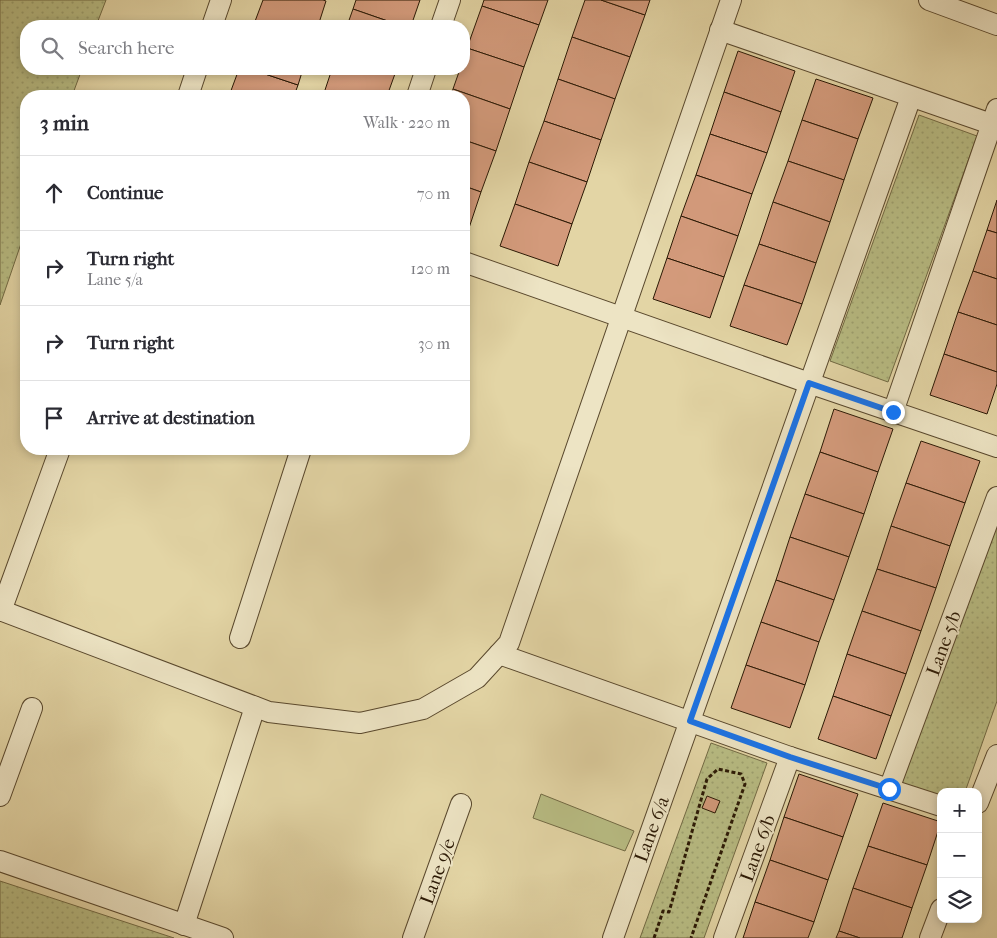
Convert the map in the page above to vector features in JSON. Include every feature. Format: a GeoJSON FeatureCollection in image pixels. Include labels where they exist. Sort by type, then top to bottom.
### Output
{"type":"FeatureCollection","features":[{"type":"Feature","properties":{"kind":"street"},"geometry":{"type":"LineString","coordinates":[[214,20],[221,0]]}},
{"type":"Feature","properties":{"kind":"street"},"geometry":{"type":"LineString","coordinates":[[443,20],[450,0]]}},
{"type":"Feature","properties":{"kind":"street"},"geometry":{"type":"LineString","coordinates":[[58,455],[0,610],[269,712],[360,723],[423,708],[477,678],[509,643],[731,0]]}},
{"type":"Feature","properties":{"kind":"street"},"geometry":{"type":"LineString","coordinates":[[929,0],[997,25]]}},
{"type":"Feature","properties":{"kind":"street"},"geometry":{"type":"LineString","coordinates":[[720,30],[911,97],[995,120],[893,412]]}},
{"type":"Feature","properties":{"kind":"street"},"geometry":{"type":"LineString","coordinates":[[190,90],[195,75]]}},
{"type":"Feature","properties":{"kind":"street"},"geometry":{"type":"LineString","coordinates":[[419,90],[424,75]]}},
{"type":"Feature","properties":{"kind":"street","name":"Lane 6/a"},"geometry":{"type":"LineString","coordinates":[[613,938],[911,97]]}},
{"type":"Feature","properties":{"kind":"street"},"geometry":{"type":"LineString","coordinates":[[470,264],[997,447]]}},
{"type":"Feature","properties":{"kind":"street"},"geometry":{"type":"LineString","coordinates":[[240,638],[299,455]]}},
{"type":"Feature","properties":{"kind":"street","name":"Lane 5/b"},"geometry":{"type":"LineString","coordinates":[[889,789],[997,497]]}},
{"type":"Feature","properties":{"kind":"street"},"geometry":{"type":"LineString","coordinates":[[498,654],[790,757],[937,805]]}},
{"type":"Feature","properties":{"kind":"street"},"geometry":{"type":"LineString","coordinates":[[184,924],[255,707]]}},
{"type":"Feature","properties":{"kind":"street"},"geometry":{"type":"LineString","coordinates":[[0,796],[32,708]]}},
{"type":"Feature","properties":{"kind":"street"},"geometry":{"type":"LineString","coordinates":[[982,793],[997,755]]}},
{"type":"Feature","properties":{"kind":"street","name":"Lane 6/b"},"geometry":{"type":"LineString","coordinates":[[724,938],[790,757]]}},
{"type":"Feature","properties":{"kind":"street","name":"Lane 9/e"},"geometry":{"type":"LineString","coordinates":[[413,938],[461,804]]}},
{"type":"Feature","properties":{"kind":"street"},"geometry":{"type":"LineString","coordinates":[[0,861],[223,938]]}},
{"type":"Feature","properties":{"kind":"street"},"geometry":{"type":"LineString","coordinates":[[930,938],[937,919]]}},
{"type":"Feature","properties":{"kind":"path"},"geometry":{"type":"LineString","coordinates":[[654,938],[664,911],[669,912],[707,779],[718,769],[741,774],[745,784],[691,938]]}},
{"type":"Feature","properties":{"kind":"green space"},"geometry":{"type":"Polygon","coordinates":[[[0,0],[106,0],[98,20],[20,20],[20,75],[80,75],[74,90],[20,90],[20,247],[0,305],[0,0]]]}},
{"type":"Feature","properties":{"kind":"green space"},"geometry":{"type":"Polygon","coordinates":[[[919,115],[977,136],[888,382],[830,361],[919,115]]]}},
{"type":"Feature","properties":{"kind":"green space"},"geometry":{"type":"Polygon","coordinates":[[[997,518],[997,701],[966,788],[937,788],[937,795],[902,783],[997,518]]]}},
{"type":"Feature","properties":{"kind":"green space"},"geometry":{"type":"Polygon","coordinates":[[[711,743],[767,763],[704,938],[640,938],[711,743]]]}},
{"type":"Feature","properties":{"kind":"green space"},"geometry":{"type":"Polygon","coordinates":[[[541,794],[634,831],[625,851],[533,818],[541,794]]]}},
{"type":"Feature","properties":{"kind":"green space"},"geometry":{"type":"Polygon","coordinates":[[[0,881],[174,938],[0,938],[0,881]]]}},
{"type":"Feature","properties":{"kind":"building"},"geometry":{"type":"Polygon","coordinates":[[[263,0],[326,1],[320,20],[256,20],[263,0]]]}},
{"type":"Feature","properties":{"kind":"building"},"geometry":{"type":"Polygon","coordinates":[[[356,0],[420,0],[413,20],[385,20],[353,9],[356,0]]]}},
{"type":"Feature","properties":{"kind":"building"},"geometry":{"type":"Polygon","coordinates":[[[484,0],[548,0],[539,25],[482,6],[484,0]]]}},
{"type":"Feature","properties":{"kind":"building"},"geometry":{"type":"Polygon","coordinates":[[[585,0],[601,0],[645,15],[630,57],[572,37],[585,0]]]}},
{"type":"Feature","properties":{"kind":"building"},"geometry":{"type":"Polygon","coordinates":[[[601,0],[650,0],[645,15],[601,0]]]}},
{"type":"Feature","properties":{"kind":"building"},"geometry":{"type":"Polygon","coordinates":[[[482,6],[539,25],[524,67],[470,49],[470,40],[482,6]]]}},
{"type":"Feature","properties":{"kind":"building"},"geometry":{"type":"Polygon","coordinates":[[[353,9],[385,20],[349,20],[353,9]]]}},
{"type":"Feature","properties":{"kind":"building"},"geometry":{"type":"Polygon","coordinates":[[[572,37],[630,57],[615,99],[558,79],[572,37]]]}},
{"type":"Feature","properties":{"kind":"building"},"geometry":{"type":"Polygon","coordinates":[[[470,49],[524,67],[510,109],[470,95],[470,90],[453,89],[458,75],[470,75],[470,49]]]}},
{"type":"Feature","properties":{"kind":"building"},"geometry":{"type":"Polygon","coordinates":[[[738,51],[795,71],[781,112],[724,92],[738,51]]]}},
{"type":"Feature","properties":{"kind":"building"},"geometry":{"type":"Polygon","coordinates":[[[237,75],[268,75],[298,85],[296,90],[231,90],[237,75]]]}},
{"type":"Feature","properties":{"kind":"building"},"geometry":{"type":"Polygon","coordinates":[[[268,75],[301,75],[298,85],[268,75]]]}},
{"type":"Feature","properties":{"kind":"building"},"geometry":{"type":"Polygon","coordinates":[[[330,75],[395,75],[389,90],[325,90],[330,75]]]}},
{"type":"Feature","properties":{"kind":"building"},"geometry":{"type":"Polygon","coordinates":[[[558,79],[615,99],[601,140],[544,121],[558,79]]]}},
{"type":"Feature","properties":{"kind":"building"},"geometry":{"type":"Polygon","coordinates":[[[816,79],[873,98],[858,139],[802,120],[816,79]]]}},
{"type":"Feature","properties":{"kind":"building"},"geometry":{"type":"Polygon","coordinates":[[[724,92],[781,112],[767,153],[710,134],[724,92]]]}},
{"type":"Feature","properties":{"kind":"building"},"geometry":{"type":"Polygon","coordinates":[[[470,95],[510,109],[496,151],[470,142],[470,95]]]}},
{"type":"Feature","properties":{"kind":"building"},"geometry":{"type":"Polygon","coordinates":[[[802,120],[858,139],[844,180],[788,161],[802,120]]]}},
{"type":"Feature","properties":{"kind":"building"},"geometry":{"type":"Polygon","coordinates":[[[544,121],[601,140],[587,182],[529,162],[544,121]]]}},
{"type":"Feature","properties":{"kind":"building"},"geometry":{"type":"Polygon","coordinates":[[[710,134],[767,153],[752,194],[696,175],[710,134]]]}},
{"type":"Feature","properties":{"kind":"building"},"geometry":{"type":"Polygon","coordinates":[[[470,142],[496,151],[481,192],[470,188],[470,142]]]}},
{"type":"Feature","properties":{"kind":"building"},"geometry":{"type":"Polygon","coordinates":[[[788,161],[844,180],[830,222],[773,202],[788,161]]]}},
{"type":"Feature","properties":{"kind":"building"},"geometry":{"type":"Polygon","coordinates":[[[529,162],[587,182],[572,224],[515,204],[529,162]]]}},
{"type":"Feature","properties":{"kind":"building"},"geometry":{"type":"Polygon","coordinates":[[[696,175],[752,194],[738,236],[681,216],[696,175]]]}},
{"type":"Feature","properties":{"kind":"building"},"geometry":{"type":"Polygon","coordinates":[[[470,188],[481,192],[470,225],[470,188]]]}},
{"type":"Feature","properties":{"kind":"building"},"geometry":{"type":"Polygon","coordinates":[[[997,200],[997,233],[987,230],[997,200]]]}},
{"type":"Feature","properties":{"kind":"building"},"geometry":{"type":"Polygon","coordinates":[[[773,202],[830,222],[816,263],[759,244],[773,202]]]}},
{"type":"Feature","properties":{"kind":"building"},"geometry":{"type":"Polygon","coordinates":[[[515,204],[572,224],[558,266],[500,246],[515,204]]]}},
{"type":"Feature","properties":{"kind":"building"},"geometry":{"type":"Polygon","coordinates":[[[681,216],[738,236],[724,277],[667,258],[681,216]]]}},
{"type":"Feature","properties":{"kind":"building"},"geometry":{"type":"Polygon","coordinates":[[[987,230],[997,233],[997,279],[973,271],[987,230]]]}},
{"type":"Feature","properties":{"kind":"building"},"geometry":{"type":"Polygon","coordinates":[[[759,244],[816,263],[802,304],[744,285],[759,244]]]}},
{"type":"Feature","properties":{"kind":"building"},"geometry":{"type":"Polygon","coordinates":[[[667,258],[724,277],[710,318],[653,299],[667,258]]]}},
{"type":"Feature","properties":{"kind":"building"},"geometry":{"type":"Polygon","coordinates":[[[973,271],[997,279],[997,325],[958,312],[973,271]]]}},
{"type":"Feature","properties":{"kind":"building"},"geometry":{"type":"Polygon","coordinates":[[[744,285],[802,304],[787,345],[730,326],[744,285]]]}},
{"type":"Feature","properties":{"kind":"building"},"geometry":{"type":"Polygon","coordinates":[[[958,312],[997,325],[997,372],[944,354],[958,312]]]}},
{"type":"Feature","properties":{"kind":"building"},"geometry":{"type":"Polygon","coordinates":[[[944,354],[997,372],[997,384],[987,414],[930,395],[944,354]]]}},
{"type":"Feature","properties":{"kind":"building"},"geometry":{"type":"Polygon","coordinates":[[[834,409],[893,429],[878,472],[820,452],[834,409]]]}},
{"type":"Feature","properties":{"kind":"building"},"geometry":{"type":"Polygon","coordinates":[[[921,441],[980,461],[965,503],[906,483],[921,441]]]}},
{"type":"Feature","properties":{"kind":"building"},"geometry":{"type":"Polygon","coordinates":[[[820,452],[878,472],[864,514],[805,494],[820,452]]]}},
{"type":"Feature","properties":{"kind":"building"},"geometry":{"type":"Polygon","coordinates":[[[906,483],[965,503],[950,546],[891,526],[906,483]]]}},
{"type":"Feature","properties":{"kind":"building"},"geometry":{"type":"Polygon","coordinates":[[[805,494],[864,514],[849,557],[790,537],[805,494]]]}},
{"type":"Feature","properties":{"kind":"building"},"geometry":{"type":"Polygon","coordinates":[[[891,526],[950,546],[936,588],[877,569],[891,526]]]}},
{"type":"Feature","properties":{"kind":"building"},"geometry":{"type":"Polygon","coordinates":[[[790,537],[849,557],[834,600],[776,580],[790,537]]]}},
{"type":"Feature","properties":{"kind":"building"},"geometry":{"type":"Polygon","coordinates":[[[877,569],[936,588],[921,631],[862,611],[877,569]]]}},
{"type":"Feature","properties":{"kind":"building"},"geometry":{"type":"Polygon","coordinates":[[[776,580],[834,600],[819,642],[761,622],[776,580]]]}},
{"type":"Feature","properties":{"kind":"building"},"geometry":{"type":"Polygon","coordinates":[[[862,611],[921,631],[906,674],[847,654],[862,611]]]}},
{"type":"Feature","properties":{"kind":"building"},"geometry":{"type":"Polygon","coordinates":[[[761,622],[819,642],[805,685],[746,665],[761,622]]]}},
{"type":"Feature","properties":{"kind":"building"},"geometry":{"type":"Polygon","coordinates":[[[847,654],[906,674],[891,716],[833,696],[847,654]]]}},
{"type":"Feature","properties":{"kind":"building"},"geometry":{"type":"Polygon","coordinates":[[[746,665],[805,685],[790,728],[731,708],[746,665]]]}},
{"type":"Feature","properties":{"kind":"building"},"geometry":{"type":"Polygon","coordinates":[[[833,696],[891,716],[876,759],[818,739],[833,696]]]}},
{"type":"Feature","properties":{"kind":"building"},"geometry":{"type":"Polygon","coordinates":[[[799,774],[858,794],[843,837],[784,817],[799,774]]]}},
{"type":"Feature","properties":{"kind":"building"},"geometry":{"type":"Polygon","coordinates":[[[707,796],[720,801],[715,813],[702,808],[707,796]]]}},
{"type":"Feature","properties":{"kind":"building"},"geometry":{"type":"Polygon","coordinates":[[[883,803],[937,821],[937,834],[927,865],[868,846],[883,803]]]}},
{"type":"Feature","properties":{"kind":"building"},"geometry":{"type":"Polygon","coordinates":[[[784,817],[843,837],[828,880],[770,860],[784,817]]]}},
{"type":"Feature","properties":{"kind":"building"},"geometry":{"type":"Polygon","coordinates":[[[868,846],[927,865],[912,908],[853,888],[868,846]]]}},
{"type":"Feature","properties":{"kind":"building"},"geometry":{"type":"Polygon","coordinates":[[[770,860],[828,880],[814,922],[755,902],[770,860]]]}},
{"type":"Feature","properties":{"kind":"building"},"geometry":{"type":"Polygon","coordinates":[[[853,888],[912,908],[902,938],[860,938],[839,931],[853,888]]]}},
{"type":"Feature","properties":{"kind":"building"},"geometry":{"type":"Polygon","coordinates":[[[755,902],[814,922],[808,938],[743,938],[755,902]]]}},
{"type":"Feature","properties":{"kind":"building"},"geometry":{"type":"Polygon","coordinates":[[[839,931],[860,938],[836,938],[839,931]]]}},
{"type":"Feature","properties":{"kind":"route"},"geometry":{"type":"LineString","coordinates":[[889,789],[790,757],[690,721],[809,383],[893,412]]}}]}
